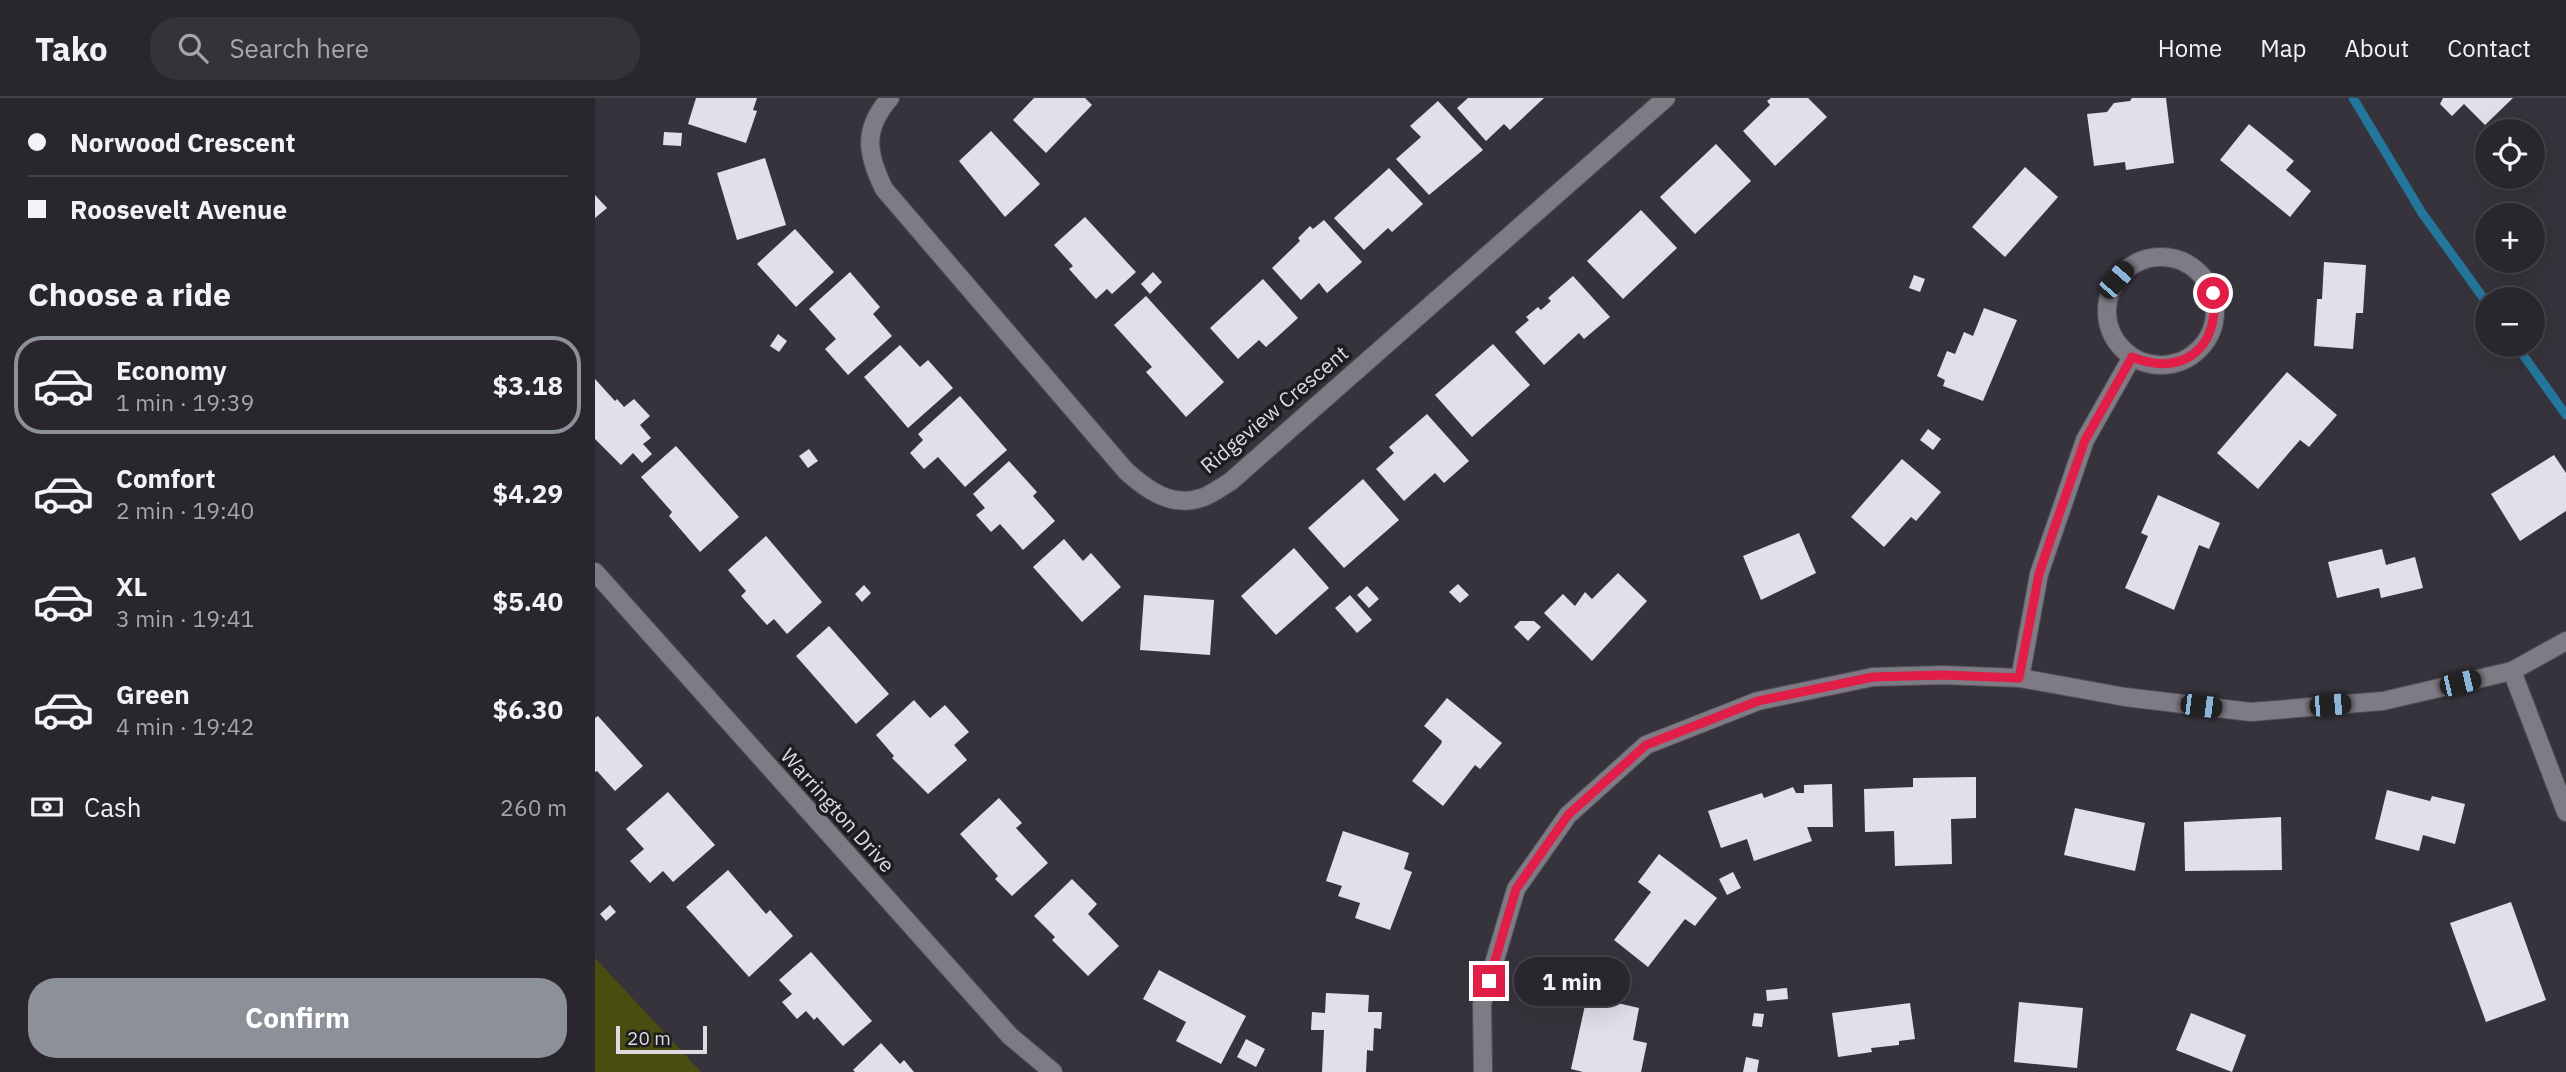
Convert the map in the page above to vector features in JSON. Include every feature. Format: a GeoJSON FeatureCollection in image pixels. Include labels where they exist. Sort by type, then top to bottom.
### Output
{"type":"FeatureCollection","features":[{"type":"Feature","properties":{"kind":"street","name":"Ridgeview Crescent"},"geometry":{"type":"LineString","coordinates":[[890,98],[870,130],[870,161],[884,189],[1126,471],[1149,491],[1172,499],[1199,499],[1230,482],[1666,98]]}},
{"type":"Feature","properties":{"kind":"street"},"geometry":{"type":"LineString","coordinates":[[2169,257],[2194,267],[2213,293],[2216,312],[2209,337],[2187,359],[2170,365],[2150,364],[2132,357],[2117,343],[2108,323],[2107,304],[2116,280],[2126,269],[2143,260],[2169,257]]}},
{"type":"Feature","properties":{"kind":"street"},"geometry":{"type":"LineString","coordinates":[[2019,678],[2039,574],[2085,440],[2132,357]]}},
{"type":"Feature","properties":{"kind":"street","name":"Warrington Drive"},"geometry":{"type":"LineString","coordinates":[[595,572],[1010,1036],[1053,1072]]}},
{"type":"Feature","properties":{"kind":"street"},"geometry":{"type":"LineString","coordinates":[[1483,1072],[1482,1004],[1516,889],[1568,815],[1646,745],[1758,701],[1873,677],[1943,675],[2019,678],[2125,697],[2251,712],[2383,701],[2512,671],[2566,641]]}},
{"type":"Feature","properties":{"kind":"street"},"geometry":{"type":"LineString","coordinates":[[2512,671],[2566,812]]}},
{"type":"Feature","properties":{"kind":"green space"},"geometry":{"type":"Polygon","coordinates":[[[595,958],[701,1072],[595,1072],[595,958]]]}},
{"type":"Feature","properties":{"kind":"building"},"geometry":{"type":"Polygon","coordinates":[[[696,98],[757,98],[753,110],[757,111],[746,143],[688,124],[696,98]]]}},
{"type":"Feature","properties":{"kind":"building"},"geometry":{"type":"Polygon","coordinates":[[[1034,98],[1085,98],[1092,105],[1046,153],[1013,120],[1034,98]]]}},
{"type":"Feature","properties":{"kind":"building"},"geometry":{"type":"Polygon","coordinates":[[[1468,98],[1544,98],[1510,130],[1504,124],[1486,141],[1457,108],[1468,98]]]}},
{"type":"Feature","properties":{"kind":"building"},"geometry":{"type":"Polygon","coordinates":[[[1771,98],[1808,98],[1827,117],[1775,166],[1743,131],[1770,105],[1767,101],[1771,98]]]}},
{"type":"Feature","properties":{"kind":"building"},"geometry":{"type":"Polygon","coordinates":[[[2132,98],[2166,98],[2174,163],[2126,170],[2125,162],[2094,166],[2087,114],[2107,112],[2114,103],[2130,101],[2132,98]]]}},
{"type":"Feature","properties":{"kind":"building"},"geometry":{"type":"Polygon","coordinates":[[[2443,98],[2513,98],[2491,119],[2479,119],[2464,104],[2452,116],[2440,104],[2443,98]]]}},
{"type":"Feature","properties":{"kind":"building"},"geometry":{"type":"Polygon","coordinates":[[[1438,101],[1483,150],[1429,195],[1396,159],[1421,137],[1410,126],[1438,101]]]}},
{"type":"Feature","properties":{"kind":"building"},"geometry":{"type":"Polygon","coordinates":[[[2249,124],[2294,161],[2286,170],[2311,191],[2290,217],[2220,160],[2249,124]]]}},
{"type":"Feature","properties":{"kind":"building"},"geometry":{"type":"Polygon","coordinates":[[[991,131],[1040,184],[1005,217],[959,161],[991,131]]]}},
{"type":"Feature","properties":{"kind":"building"},"geometry":{"type":"Polygon","coordinates":[[[664,132],[682,133],[681,146],[663,145],[664,132]]]}},
{"type":"Feature","properties":{"kind":"building"},"geometry":{"type":"Polygon","coordinates":[[[1716,144],[1751,181],[1695,234],[1660,197],[1716,144]]]}},
{"type":"Feature","properties":{"kind":"building"},"geometry":{"type":"Polygon","coordinates":[[[765,158],[786,225],[737,240],[717,173],[765,158]]]}},
{"type":"Feature","properties":{"kind":"building"},"geometry":{"type":"Polygon","coordinates":[[[2025,167],[2058,197],[2005,257],[1972,227],[2025,167]]]}},
{"type":"Feature","properties":{"kind":"building"},"geometry":{"type":"Polygon","coordinates":[[[1389,168],[1423,204],[1392,232],[1388,228],[1364,250],[1334,218],[1389,168]]]}},
{"type":"Feature","properties":{"kind":"building"},"geometry":{"type":"Polygon","coordinates":[[[595,195],[607,208],[595,218],[595,195]]]}},
{"type":"Feature","properties":{"kind":"building"},"geometry":{"type":"Polygon","coordinates":[[[1641,210],[1677,248],[1623,299],[1587,261],[1641,210]]]}},
{"type":"Feature","properties":{"kind":"building"},"geometry":{"type":"Polygon","coordinates":[[[1085,217],[1136,272],[1112,294],[1107,289],[1096,299],[1069,269],[1073,266],[1054,245],[1085,217]]]}},
{"type":"Feature","properties":{"kind":"building"},"geometry":{"type":"Polygon","coordinates":[[[1324,220],[1362,262],[1327,293],[1319,283],[1301,300],[1272,268],[1300,241],[1298,238],[1310,226],[1313,229],[1324,220]]]}},
{"type":"Feature","properties":{"kind":"building"},"geometry":{"type":"Polygon","coordinates":[[[795,229],[834,272],[796,307],[757,264],[795,229]]]}},
{"type":"Feature","properties":{"kind":"building"},"geometry":{"type":"Polygon","coordinates":[[[2324,262],[2366,265],[2363,313],[2356,313],[2353,349],[2314,346],[2317,299],[2322,299],[2324,262]]]}},
{"type":"Feature","properties":{"kind":"building"},"geometry":{"type":"Polygon","coordinates":[[[850,272],[880,307],[873,314],[892,336],[848,375],[825,349],[836,339],[809,309],[850,272]]]}},
{"type":"Feature","properties":{"kind":"building"},"geometry":{"type":"Polygon","coordinates":[[[1153,272],[1162,282],[1150,294],[1141,284],[1153,272]]]}},
{"type":"Feature","properties":{"kind":"building"},"geometry":{"type":"Polygon","coordinates":[[[1914,275],[1925,279],[1920,292],[1909,288],[1914,275]]]}},
{"type":"Feature","properties":{"kind":"building"},"geometry":{"type":"Polygon","coordinates":[[[1573,276],[1610,317],[1584,339],[1579,333],[1544,365],[1515,332],[1529,320],[1526,317],[1538,307],[1541,310],[1551,301],[1548,298],[1573,276]]]}},
{"type":"Feature","properties":{"kind":"building"},"geometry":{"type":"Polygon","coordinates":[[[1263,279],[1298,318],[1266,347],[1259,340],[1238,359],[1210,328],[1263,279]]]}},
{"type":"Feature","properties":{"kind":"building"},"geometry":{"type":"Polygon","coordinates":[[[1146,296],[1224,382],[1186,417],[1146,372],[1152,367],[1114,325],[1146,296]]]}},
{"type":"Feature","properties":{"kind":"building"},"geometry":{"type":"Polygon","coordinates":[[[1984,308],[2017,320],[1983,401],[1943,386],[1945,380],[1937,376],[1947,351],[1955,354],[1964,332],[1973,336],[1984,308]]]}},
{"type":"Feature","properties":{"kind":"building"},"geometry":{"type":"Polygon","coordinates":[[[778,334],[787,341],[779,352],[770,346],[778,334]]]}},
{"type":"Feature","properties":{"kind":"building"},"geometry":{"type":"Polygon","coordinates":[[[1493,344],[1530,385],[1472,437],[1435,395],[1493,344]]]}},
{"type":"Feature","properties":{"kind":"building"},"geometry":{"type":"Polygon","coordinates":[[[900,345],[920,367],[928,360],[953,388],[908,428],[864,377],[900,345]]]}},
{"type":"Feature","properties":{"kind":"building"},"geometry":{"type":"Polygon","coordinates":[[[2287,372],[2337,415],[2309,447],[2300,440],[2258,489],[2217,453],[2287,372]]]}},
{"type":"Feature","properties":{"kind":"building"},"geometry":{"type":"Polygon","coordinates":[[[595,379],[615,401],[617,399],[624,407],[634,399],[650,416],[640,425],[651,438],[643,444],[652,454],[642,463],[633,453],[621,465],[595,439],[595,379]]]}},
{"type":"Feature","properties":{"kind":"building"},"geometry":{"type":"Polygon","coordinates":[[[960,396],[1007,450],[965,487],[938,457],[924,469],[910,453],[923,440],[918,434],[960,396]]]}},
{"type":"Feature","properties":{"kind":"building"},"geometry":{"type":"Polygon","coordinates":[[[1427,414],[1469,461],[1444,483],[1435,473],[1404,501],[1376,469],[1394,453],[1389,447],[1427,414]]]}},
{"type":"Feature","properties":{"kind":"building"},"geometry":{"type":"Polygon","coordinates":[[[1928,429],[1941,439],[1933,450],[1920,440],[1928,429]]]}},
{"type":"Feature","properties":{"kind":"building"},"geometry":{"type":"Polygon","coordinates":[[[676,446],[739,517],[700,552],[669,516],[672,512],[641,477],[676,446]]]}},
{"type":"Feature","properties":{"kind":"building"},"geometry":{"type":"Polygon","coordinates":[[[809,449],[818,461],[808,468],[799,456],[809,449]]]}},
{"type":"Feature","properties":{"kind":"building"},"geometry":{"type":"Polygon","coordinates":[[[2554,455],[2566,473],[2566,511],[2520,541],[2491,494],[2554,455]]]}},
{"type":"Feature","properties":{"kind":"building"},"geometry":{"type":"Polygon","coordinates":[[[1902,459],[1941,492],[1916,521],[1911,517],[1884,547],[1851,517],[1902,459]]]}},
{"type":"Feature","properties":{"kind":"building"},"geometry":{"type":"Polygon","coordinates":[[[1009,461],[1037,492],[1033,496],[1055,521],[1023,550],[1000,524],[991,532],[976,515],[985,508],[973,494],[1009,461]]]}},
{"type":"Feature","properties":{"kind":"building"},"geometry":{"type":"Polygon","coordinates":[[[1363,479],[1399,520],[1344,568],[1308,528],[1363,479]]]}},
{"type":"Feature","properties":{"kind":"building"},"geometry":{"type":"Polygon","coordinates":[[[2158,495],[2220,523],[2209,549],[2199,545],[2174,610],[2125,588],[2148,536],[2141,533],[2158,495]]]}},
{"type":"Feature","properties":{"kind":"building"},"geometry":{"type":"Polygon","coordinates":[[[1799,533],[1816,573],[1761,600],[1743,556],[1799,533]]]}},
{"type":"Feature","properties":{"kind":"building"},"geometry":{"type":"Polygon","coordinates":[[[766,536],[822,602],[787,634],[774,619],[767,625],[741,596],[746,591],[728,570],[766,536]]]}},
{"type":"Feature","properties":{"kind":"building"},"geometry":{"type":"Polygon","coordinates":[[[1064,539],[1083,561],[1091,553],[1121,587],[1082,622],[1033,567],[1064,539]]]}},
{"type":"Feature","properties":{"kind":"building"},"geometry":{"type":"Polygon","coordinates":[[[1294,548],[1329,588],[1276,635],[1241,596],[1294,548]]]}},
{"type":"Feature","properties":{"kind":"building"},"geometry":{"type":"Polygon","coordinates":[[[2382,549],[2386,565],[2415,557],[2423,588],[2381,598],[2379,588],[2337,598],[2328,562],[2382,549]]]}},
{"type":"Feature","properties":{"kind":"building"},"geometry":{"type":"Polygon","coordinates":[[[1618,573],[1647,601],[1592,661],[1544,613],[1563,594],[1575,606],[1585,592],[1592,599],[1618,573]]]}},
{"type":"Feature","properties":{"kind":"building"},"geometry":{"type":"Polygon","coordinates":[[[1458,584],[1469,595],[1460,603],[1449,592],[1458,584]]]}},
{"type":"Feature","properties":{"kind":"building"},"geometry":{"type":"Polygon","coordinates":[[[864,585],[871,593],[862,602],[855,594],[864,585]]]}},
{"type":"Feature","properties":{"kind":"building"},"geometry":{"type":"Polygon","coordinates":[[[1367,586],[1379,599],[1369,608],[1357,595],[1367,586]]]}},
{"type":"Feature","properties":{"kind":"building"},"geometry":{"type":"Polygon","coordinates":[[[1144,595],[1214,600],[1210,655],[1140,650],[1144,595]]]}},
{"type":"Feature","properties":{"kind":"building"},"geometry":{"type":"Polygon","coordinates":[[[1350,595],[1372,620],[1357,633],[1335,608],[1350,595]]]}},
{"type":"Feature","properties":{"kind":"building"},"geometry":{"type":"Polygon","coordinates":[[[1520,621],[1534,621],[1541,627],[1528,641],[1514,627],[1520,621]]]}},
{"type":"Feature","properties":{"kind":"building"},"geometry":{"type":"Polygon","coordinates":[[[829,626],[889,694],[856,724],[796,656],[829,626]]]}},
{"type":"Feature","properties":{"kind":"building"},"geometry":{"type":"Polygon","coordinates":[[[1447,698],[1502,743],[1480,769],[1475,765],[1443,806],[1412,781],[1441,744],[1442,741],[1424,726],[1447,698]]]}},
{"type":"Feature","properties":{"kind":"building"},"geometry":{"type":"Polygon","coordinates":[[[914,700],[930,718],[945,705],[969,732],[954,745],[967,760],[928,794],[892,758],[894,756],[876,735],[914,700]]]}},
{"type":"Feature","properties":{"kind":"building"},"geometry":{"type":"Polygon","coordinates":[[[598,716],[643,766],[615,791],[597,771],[595,772],[595,718],[598,716]]]}},
{"type":"Feature","properties":{"kind":"building"},"geometry":{"type":"Polygon","coordinates":[[[1976,777],[1976,818],[1951,819],[1952,864],[1895,866],[1894,831],[1865,832],[1864,789],[1913,787],[1913,778],[1976,777]]]}},
{"type":"Feature","properties":{"kind":"building"},"geometry":{"type":"Polygon","coordinates":[[[1832,784],[1833,827],[1807,827],[1812,841],[1754,861],[1747,839],[1721,848],[1708,811],[1762,793],[1764,798],[1793,787],[1796,793],[1804,793],[1804,785],[1832,784]]]}},
{"type":"Feature","properties":{"kind":"building"},"geometry":{"type":"Polygon","coordinates":[[[2387,790],[2430,801],[2432,796],[2465,804],[2455,844],[2423,835],[2419,851],[2375,839],[2387,790]]]}},
{"type":"Feature","properties":{"kind":"building"},"geometry":{"type":"Polygon","coordinates":[[[668,792],[715,845],[673,882],[663,871],[650,883],[630,861],[644,849],[626,829],[668,792]]]}},
{"type":"Feature","properties":{"kind":"building"},"geometry":{"type":"Polygon","coordinates":[[[999,798],[1022,823],[1016,828],[1048,863],[1012,896],[995,879],[998,876],[960,834],[999,798]]]}},
{"type":"Feature","properties":{"kind":"building"},"geometry":{"type":"Polygon","coordinates":[[[2075,808],[2145,823],[2135,871],[2064,855],[2075,808]]]}},
{"type":"Feature","properties":{"kind":"building"},"geometry":{"type":"Polygon","coordinates":[[[2281,817],[2282,870],[2185,871],[2184,822],[2281,817]]]}},
{"type":"Feature","properties":{"kind":"building"},"geometry":{"type":"Polygon","coordinates":[[[1343,831],[1409,853],[1404,869],[1412,872],[1390,930],[1355,918],[1360,903],[1338,896],[1342,886],[1326,881],[1343,831]]]}},
{"type":"Feature","properties":{"kind":"building"},"geometry":{"type":"Polygon","coordinates":[[[1659,854],[1717,898],[1695,926],[1685,919],[1648,967],[1614,940],[1651,892],[1638,882],[1659,854]]]}},
{"type":"Feature","properties":{"kind":"building"},"geometry":{"type":"Polygon","coordinates":[[[728,870],[766,914],[770,910],[793,936],[749,977],[686,907],[728,870]]]}},
{"type":"Feature","properties":{"kind":"building"},"geometry":{"type":"Polygon","coordinates":[[[1733,872],[1741,888],[1727,895],[1719,879],[1733,872]]]}},
{"type":"Feature","properties":{"kind":"building"},"geometry":{"type":"Polygon","coordinates":[[[1072,879],[1097,904],[1088,914],[1119,946],[1088,976],[1052,940],[1055,937],[1034,916],[1072,879]]]}},
{"type":"Feature","properties":{"kind":"building"},"geometry":{"type":"Polygon","coordinates":[[[2511,902],[2546,1000],[2486,1022],[2450,923],[2511,902]]]}},
{"type":"Feature","properties":{"kind":"building"},"geometry":{"type":"Polygon","coordinates":[[[610,905],[616,912],[606,921],[600,914],[610,905]]]}},
{"type":"Feature","properties":{"kind":"building"},"geometry":{"type":"Polygon","coordinates":[[[811,952],[872,1021],[843,1046],[817,1017],[814,1020],[806,1011],[797,1019],[782,1002],[792,994],[779,980],[811,952]]]}},
{"type":"Feature","properties":{"kind":"building"},"geometry":{"type":"Polygon","coordinates":[[[1159,970],[1246,1016],[1221,1064],[1176,1041],[1186,1022],[1143,999],[1159,970]]]}},
{"type":"Feature","properties":{"kind":"building"},"geometry":{"type":"Polygon","coordinates":[[[1787,988],[1788,999],[1767,1001],[1766,990],[1787,988]]]}},
{"type":"Feature","properties":{"kind":"building"},"geometry":{"type":"Polygon","coordinates":[[[1326,993],[1369,995],[1368,1012],[1382,1012],[1381,1029],[1374,1028],[1373,1051],[1367,1050],[1366,1072],[1322,1072],[1324,1030],[1311,1030],[1312,1012],[1325,1013],[1326,993]]]}},
{"type":"Feature","properties":{"kind":"building"},"geometry":{"type":"Polygon","coordinates":[[[1587,996],[1639,1008],[1633,1040],[1647,1043],[1641,1072],[1583,1072],[1571,1069],[1587,996]]]}},
{"type":"Feature","properties":{"kind":"building"},"geometry":{"type":"Polygon","coordinates":[[[2019,1002],[2083,1008],[2077,1068],[2014,1062],[2019,1002]]]}},
{"type":"Feature","properties":{"kind":"building"},"geometry":{"type":"Polygon","coordinates":[[[1910,1003],[1915,1039],[1899,1041],[1899,1045],[1871,1048],[1872,1052],[1838,1057],[1832,1013],[1910,1003]]]}},
{"type":"Feature","properties":{"kind":"building"},"geometry":{"type":"Polygon","coordinates":[[[1754,1013],[1764,1014],[1762,1027],[1752,1026],[1754,1013]]]}},
{"type":"Feature","properties":{"kind":"building"},"geometry":{"type":"Polygon","coordinates":[[[2191,1013],[2246,1035],[2232,1072],[2176,1050],[2191,1013]]]}},
{"type":"Feature","properties":{"kind":"building"},"geometry":{"type":"Polygon","coordinates":[[[1246,1039],[1265,1049],[1256,1067],[1237,1057],[1246,1039]]]}},
{"type":"Feature","properties":{"kind":"building"},"geometry":{"type":"Polygon","coordinates":[[[881,1043],[900,1064],[904,1060],[914,1072],[855,1072],[853,1070],[881,1043]]]}},
{"type":"Feature","properties":{"kind":"building"},"geometry":{"type":"Polygon","coordinates":[[[1746,1057],[1759,1060],[1757,1072],[1743,1072],[1746,1057]]]}},
{"type":"Feature","properties":{"kind":"waterway"},"geometry":{"type":"LineString","coordinates":[[2353,98],[2422,213],[2475,287]]}},
{"type":"Feature","properties":{"kind":"waterway"},"geometry":{"type":"LineString","coordinates":[[2525,357],[2566,415]]}},
{"type":"Feature","properties":{"kind":"route"},"geometry":{"type":"LineString","coordinates":[[1489,981],[1516,889],[1568,815],[1646,745],[1758,701],[1873,677],[1943,675],[2019,678],[2039,574],[2085,440],[2132,357],[2150,364],[2170,365],[2187,359],[2202,347],[2209,337],[2216,312],[2213,293]]}}]}
